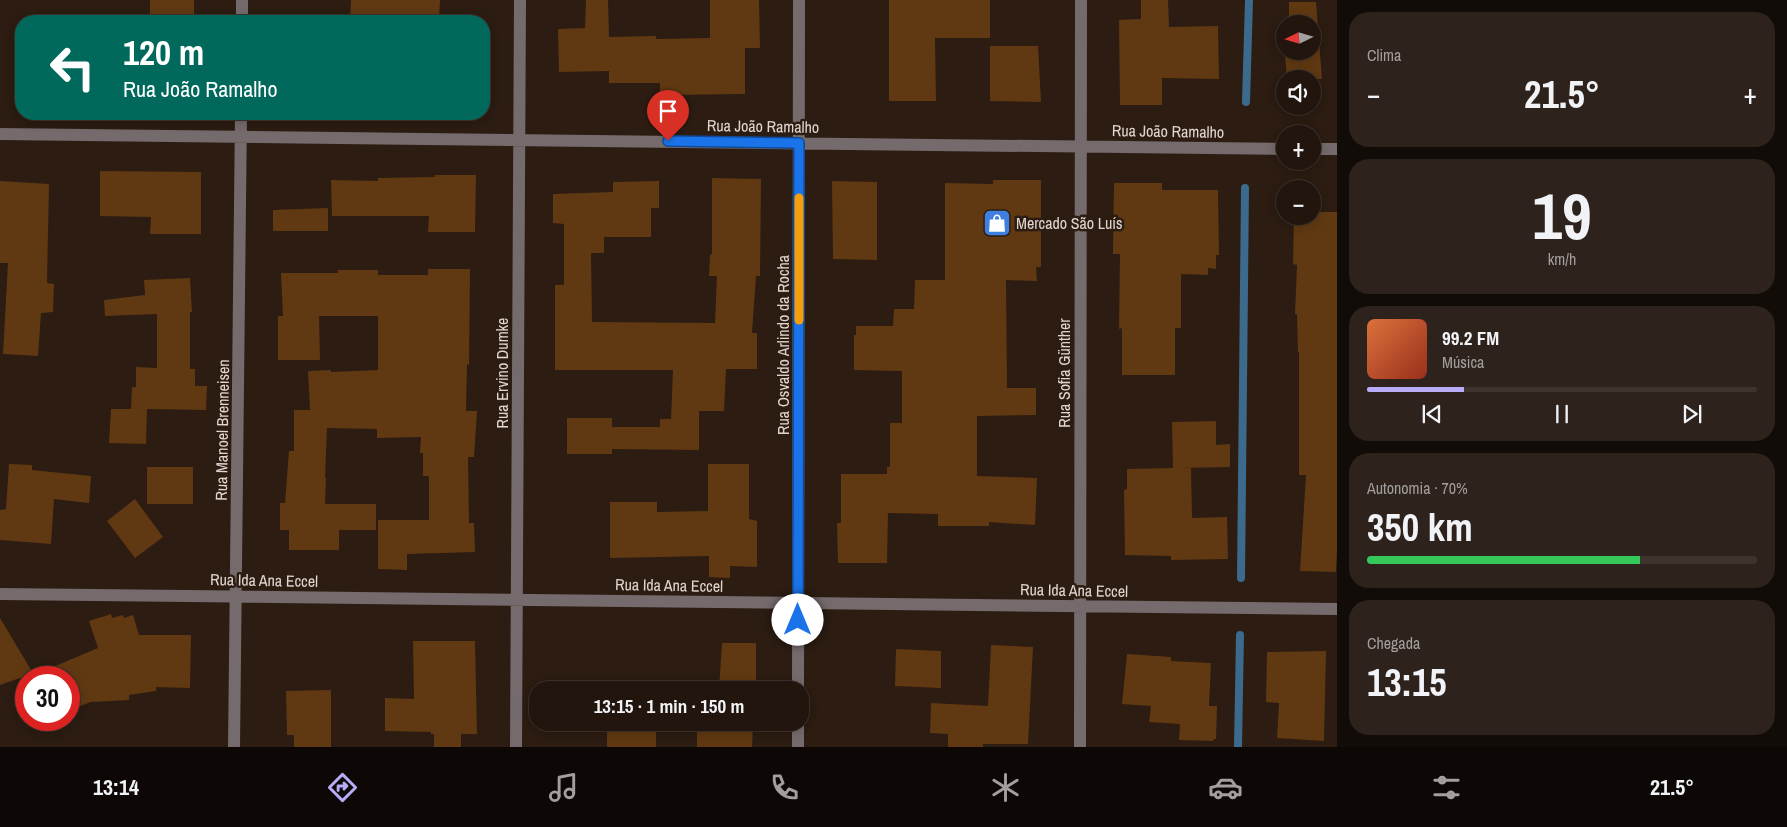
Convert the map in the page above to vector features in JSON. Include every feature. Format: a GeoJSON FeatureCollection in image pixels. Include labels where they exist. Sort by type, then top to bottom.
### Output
{"type":"FeatureCollection","features":[{"type":"Feature","properties":{"kind":"street"},"geometry":{"type":"LineString","coordinates":[[242,0],[242,15]]}},
{"type":"Feature","properties":{"kind":"street","name":"Rua Ervino Dumke"},"geometry":{"type":"LineString","coordinates":[[516,747],[520,0]]}},
{"type":"Feature","properties":{"kind":"street","name":"Rua Osvaldo Arlindo da Rocha"},"geometry":{"type":"LineString","coordinates":[[798,681],[799,0]]}},
{"type":"Feature","properties":{"kind":"street","name":"Rua Sofia Günther"},"geometry":{"type":"LineString","coordinates":[[1080,747],[1081,0]]}},
{"type":"Feature","properties":{"kind":"street","name":"Rua Manoel Brenneisen"},"geometry":{"type":"LineString","coordinates":[[234,747],[241,120]]}},
{"type":"Feature","properties":{"kind":"street","name":"Rua João Ramalho"},"geometry":{"type":"LineString","coordinates":[[0,134],[1276,149]]}},
{"type":"Feature","properties":{"kind":"street"},"geometry":{"type":"LineString","coordinates":[[1321,149],[1337,149]]}},
{"type":"Feature","properties":{"kind":"street","name":"Rua Ida Ana Eccel"},"geometry":{"type":"LineString","coordinates":[[0,594],[1337,609]]}},
{"type":"Feature","properties":{"kind":"street"},"geometry":{"type":"LineString","coordinates":[[798,731],[798,747]]}},
{"type":"Feature","properties":{"kind":"building"},"geometry":{"type":"Polygon","coordinates":[[[150,0],[194,0],[194,15],[150,15],[150,0]]]}},
{"type":"Feature","properties":{"kind":"building"},"geometry":{"type":"Polygon","coordinates":[[[351,0],[440,0],[439,15],[350,15],[351,0]]]}},
{"type":"Feature","properties":{"kind":"building"},"geometry":{"type":"Polygon","coordinates":[[[586,0],[608,0],[609,37],[656,36],[656,39],[710,38],[710,0],[759,0],[760,48],[745,48],[745,94],[660,95],[660,83],[609,83],[609,71],[559,72],[558,29],[585,28],[586,0]]]}},
{"type":"Feature","properties":{"kind":"building"},"geometry":{"type":"Polygon","coordinates":[[[889,0],[990,0],[990,38],[935,38],[936,101],[889,101],[889,0]]]}},
{"type":"Feature","properties":{"kind":"building"},"geometry":{"type":"Polygon","coordinates":[[[1141,0],[1168,0],[1169,27],[1218,26],[1219,79],[1162,78],[1162,105],[1120,105],[1119,20],[1141,19],[1141,0]]]}},
{"type":"Feature","properties":{"kind":"building"},"geometry":{"type":"Polygon","coordinates":[[[1289,2],[1316,2],[1317,15],[1289,15],[1289,2]]]}},
{"type":"Feature","properties":{"kind":"building"},"geometry":{"type":"Polygon","coordinates":[[[990,46],[1038,46],[1041,102],[990,101],[990,46]]]}},
{"type":"Feature","properties":{"kind":"building"},"geometry":{"type":"Polygon","coordinates":[[[1285,60],[1321,60],[1322,79],[1321,70],[1286,70],[1285,60]]]}},
{"type":"Feature","properties":{"kind":"building"},"geometry":{"type":"Polygon","coordinates":[[[100,171],[201,172],[201,234],[150,234],[151,217],[100,216],[100,171]]]}},
{"type":"Feature","properties":{"kind":"building"},"geometry":{"type":"Polygon","coordinates":[[[435,175],[476,175],[475,232],[428,232],[429,216],[332,216],[331,180],[378,181],[378,178],[435,177],[435,175]]]}},
{"type":"Feature","properties":{"kind":"building"},"geometry":{"type":"Polygon","coordinates":[[[712,178],[761,179],[760,276],[756,276],[752,333],[757,333],[757,369],[726,369],[724,411],[699,411],[699,450],[612,449],[612,454],[567,454],[567,418],[612,418],[612,427],[660,427],[660,419],[671,419],[673,370],[555,370],[555,285],[564,285],[564,224],[553,223],[553,194],[613,192],[613,182],[659,181],[659,208],[651,208],[651,237],[604,237],[604,253],[591,253],[592,322],[715,323],[717,276],[709,276],[710,255],[712,254],[712,178]]]}},
{"type":"Feature","properties":{"kind":"building"},"geometry":{"type":"Polygon","coordinates":[[[993,180],[1041,180],[1041,267],[1036,267],[1037,281],[1006,280],[1007,388],[1036,388],[1036,415],[977,416],[977,476],[1037,478],[1035,525],[989,522],[989,526],[938,526],[938,514],[888,513],[887,563],[838,563],[837,523],[841,523],[841,474],[887,474],[887,467],[890,467],[890,423],[902,423],[902,371],[854,370],[854,335],[856,335],[856,326],[893,326],[894,309],[914,309],[915,280],[945,280],[945,183],[993,184],[993,180]]]}},
{"type":"Feature","properties":{"kind":"building"},"geometry":{"type":"Polygon","coordinates":[[[0,181],[49,184],[47,283],[54,284],[53,312],[41,313],[38,356],[3,354],[8,263],[0,263],[0,181]]]}},
{"type":"Feature","properties":{"kind":"building"},"geometry":{"type":"Polygon","coordinates":[[[832,181],[877,182],[877,260],[833,259],[832,181]]]}},
{"type":"Feature","properties":{"kind":"building"},"geometry":{"type":"Polygon","coordinates":[[[1114,183],[1162,183],[1162,190],[1218,190],[1219,255],[1216,255],[1216,269],[1208,268],[1208,275],[1181,274],[1181,328],[1175,328],[1175,375],[1122,375],[1122,328],[1119,329],[1120,254],[1113,254],[1114,183]]]}},
{"type":"Feature","properties":{"kind":"building"},"geometry":{"type":"Polygon","coordinates":[[[328,208],[328,231],[273,231],[273,210],[328,208]]]}},
{"type":"Feature","properties":{"kind":"building"},"geometry":{"type":"Polygon","coordinates":[[[1321,212],[1337,212],[1336,572],[1300,571],[1306,475],[1299,475],[1299,352],[1297,314],[1295,314],[1297,265],[1293,264],[1294,225],[1321,225],[1321,212]]]}},
{"type":"Feature","properties":{"kind":"building"},"geometry":{"type":"Polygon","coordinates":[[[428,269],[470,269],[469,365],[467,364],[466,411],[477,411],[474,457],[468,457],[469,523],[474,523],[475,552],[407,554],[407,570],[378,569],[378,520],[429,520],[429,476],[423,476],[423,453],[420,453],[421,437],[377,438],[377,429],[327,428],[325,504],[376,504],[376,530],[339,530],[339,550],[289,550],[289,530],[280,530],[280,503],[285,503],[289,451],[294,451],[294,410],[310,410],[308,371],[378,370],[378,316],[319,316],[320,360],[278,360],[278,316],[283,316],[281,273],[338,273],[338,270],[378,270],[378,275],[428,275],[428,269]]]}},
{"type":"Feature","properties":{"kind":"building"},"geometry":{"type":"Polygon","coordinates":[[[190,278],[192,312],[190,312],[190,369],[195,369],[195,386],[207,386],[206,410],[147,409],[146,444],[109,443],[111,409],[131,409],[132,387],[136,387],[136,367],[157,368],[157,314],[105,316],[104,300],[145,295],[144,280],[190,278]]]}},
{"type":"Feature","properties":{"kind":"building"},"geometry":{"type":"Polygon","coordinates":[[[1216,421],[1216,445],[1230,444],[1230,467],[1178,468],[1191,468],[1192,518],[1227,517],[1228,559],[1171,560],[1171,556],[1125,555],[1124,490],[1127,489],[1127,469],[1173,468],[1172,422],[1216,421]]]}},
{"type":"Feature","properties":{"kind":"building"},"geometry":{"type":"Polygon","coordinates":[[[9,464],[32,465],[32,470],[91,476],[89,503],[54,499],[51,544],[0,540],[0,510],[6,509],[9,464]]]}},
{"type":"Feature","properties":{"kind":"building"},"geometry":{"type":"Polygon","coordinates":[[[708,464],[749,464],[749,519],[757,521],[757,567],[730,566],[730,578],[709,577],[709,556],[610,558],[610,502],[657,502],[657,512],[708,511],[708,464]]]}},
{"type":"Feature","properties":{"kind":"building"},"geometry":{"type":"Polygon","coordinates":[[[147,467],[193,467],[193,504],[147,504],[147,467]]]}},
{"type":"Feature","properties":{"kind":"building"},"geometry":{"type":"Polygon","coordinates":[[[135,499],[163,537],[135,558],[107,521],[135,499]]]}},
{"type":"Feature","properties":{"kind":"building"},"geometry":{"type":"Polygon","coordinates":[[[111,614],[112,618],[123,615],[124,618],[133,615],[139,635],[191,635],[190,688],[156,687],[156,691],[129,695],[129,700],[91,702],[80,706],[80,666],[55,666],[98,648],[89,621],[111,614]]]}},
{"type":"Feature","properties":{"kind":"building"},"geometry":{"type":"Polygon","coordinates":[[[0,618],[29,666],[15,666],[15,680],[0,685],[0,618]]]}},
{"type":"Feature","properties":{"kind":"building"},"geometry":{"type":"Polygon","coordinates":[[[413,641],[475,641],[477,734],[461,734],[461,747],[434,747],[434,734],[431,734],[431,732],[385,731],[385,698],[414,699],[413,641]]]}},
{"type":"Feature","properties":{"kind":"building"},"geometry":{"type":"Polygon","coordinates":[[[722,643],[756,643],[756,681],[720,681],[722,643]]]}},
{"type":"Feature","properties":{"kind":"building"},"geometry":{"type":"Polygon","coordinates":[[[991,645],[1033,647],[1028,744],[983,744],[983,747],[948,747],[948,734],[930,733],[931,703],[988,706],[991,645]]]}},
{"type":"Feature","properties":{"kind":"building"},"geometry":{"type":"Polygon","coordinates":[[[896,649],[941,651],[941,688],[895,686],[896,649]]]}},
{"type":"Feature","properties":{"kind":"building"},"geometry":{"type":"Polygon","coordinates":[[[1326,651],[1324,741],[1277,738],[1279,703],[1266,702],[1267,652],[1326,651]]]}},
{"type":"Feature","properties":{"kind":"building"},"geometry":{"type":"Polygon","coordinates":[[[1127,654],[1171,657],[1171,661],[1211,663],[1209,706],[1217,706],[1216,739],[1213,741],[1179,740],[1180,724],[1149,722],[1151,706],[1122,704],[1127,654]]]}},
{"type":"Feature","properties":{"kind":"building"},"geometry":{"type":"Polygon","coordinates":[[[331,690],[331,747],[294,747],[294,735],[287,735],[286,691],[331,690]]]}},
{"type":"Feature","properties":{"kind":"building"},"geometry":{"type":"Polygon","coordinates":[[[607,731],[656,731],[656,747],[607,747],[607,731]]]}},
{"type":"Feature","properties":{"kind":"building"},"geometry":{"type":"Polygon","coordinates":[[[697,731],[753,731],[752,747],[697,747],[697,731]]]}},
{"type":"Feature","properties":{"kind":"waterway"},"geometry":{"type":"LineString","coordinates":[[1246,102],[1249,0]]}},
{"type":"Feature","properties":{"kind":"waterway"},"geometry":{"type":"LineString","coordinates":[[1241,578],[1245,188]]}},
{"type":"Feature","properties":{"kind":"waterway"},"geometry":{"type":"LineString","coordinates":[[1238,747],[1240,635]]}},
{"type":"Feature","properties":{"kind":"slow traffic"},"geometry":{"type":"LineString","coordinates":[[799,198],[799,320]]}},
{"type":"Feature","properties":{"kind":"place","name":"Mercado São Luís"},"geometry":{"type":"Point","coordinates":[997,223]}},
{"type":"Feature","properties":{"kind":"route"},"geometry":{"type":"LineString","coordinates":[[668,141],[799,143],[798,620]]}}]}
